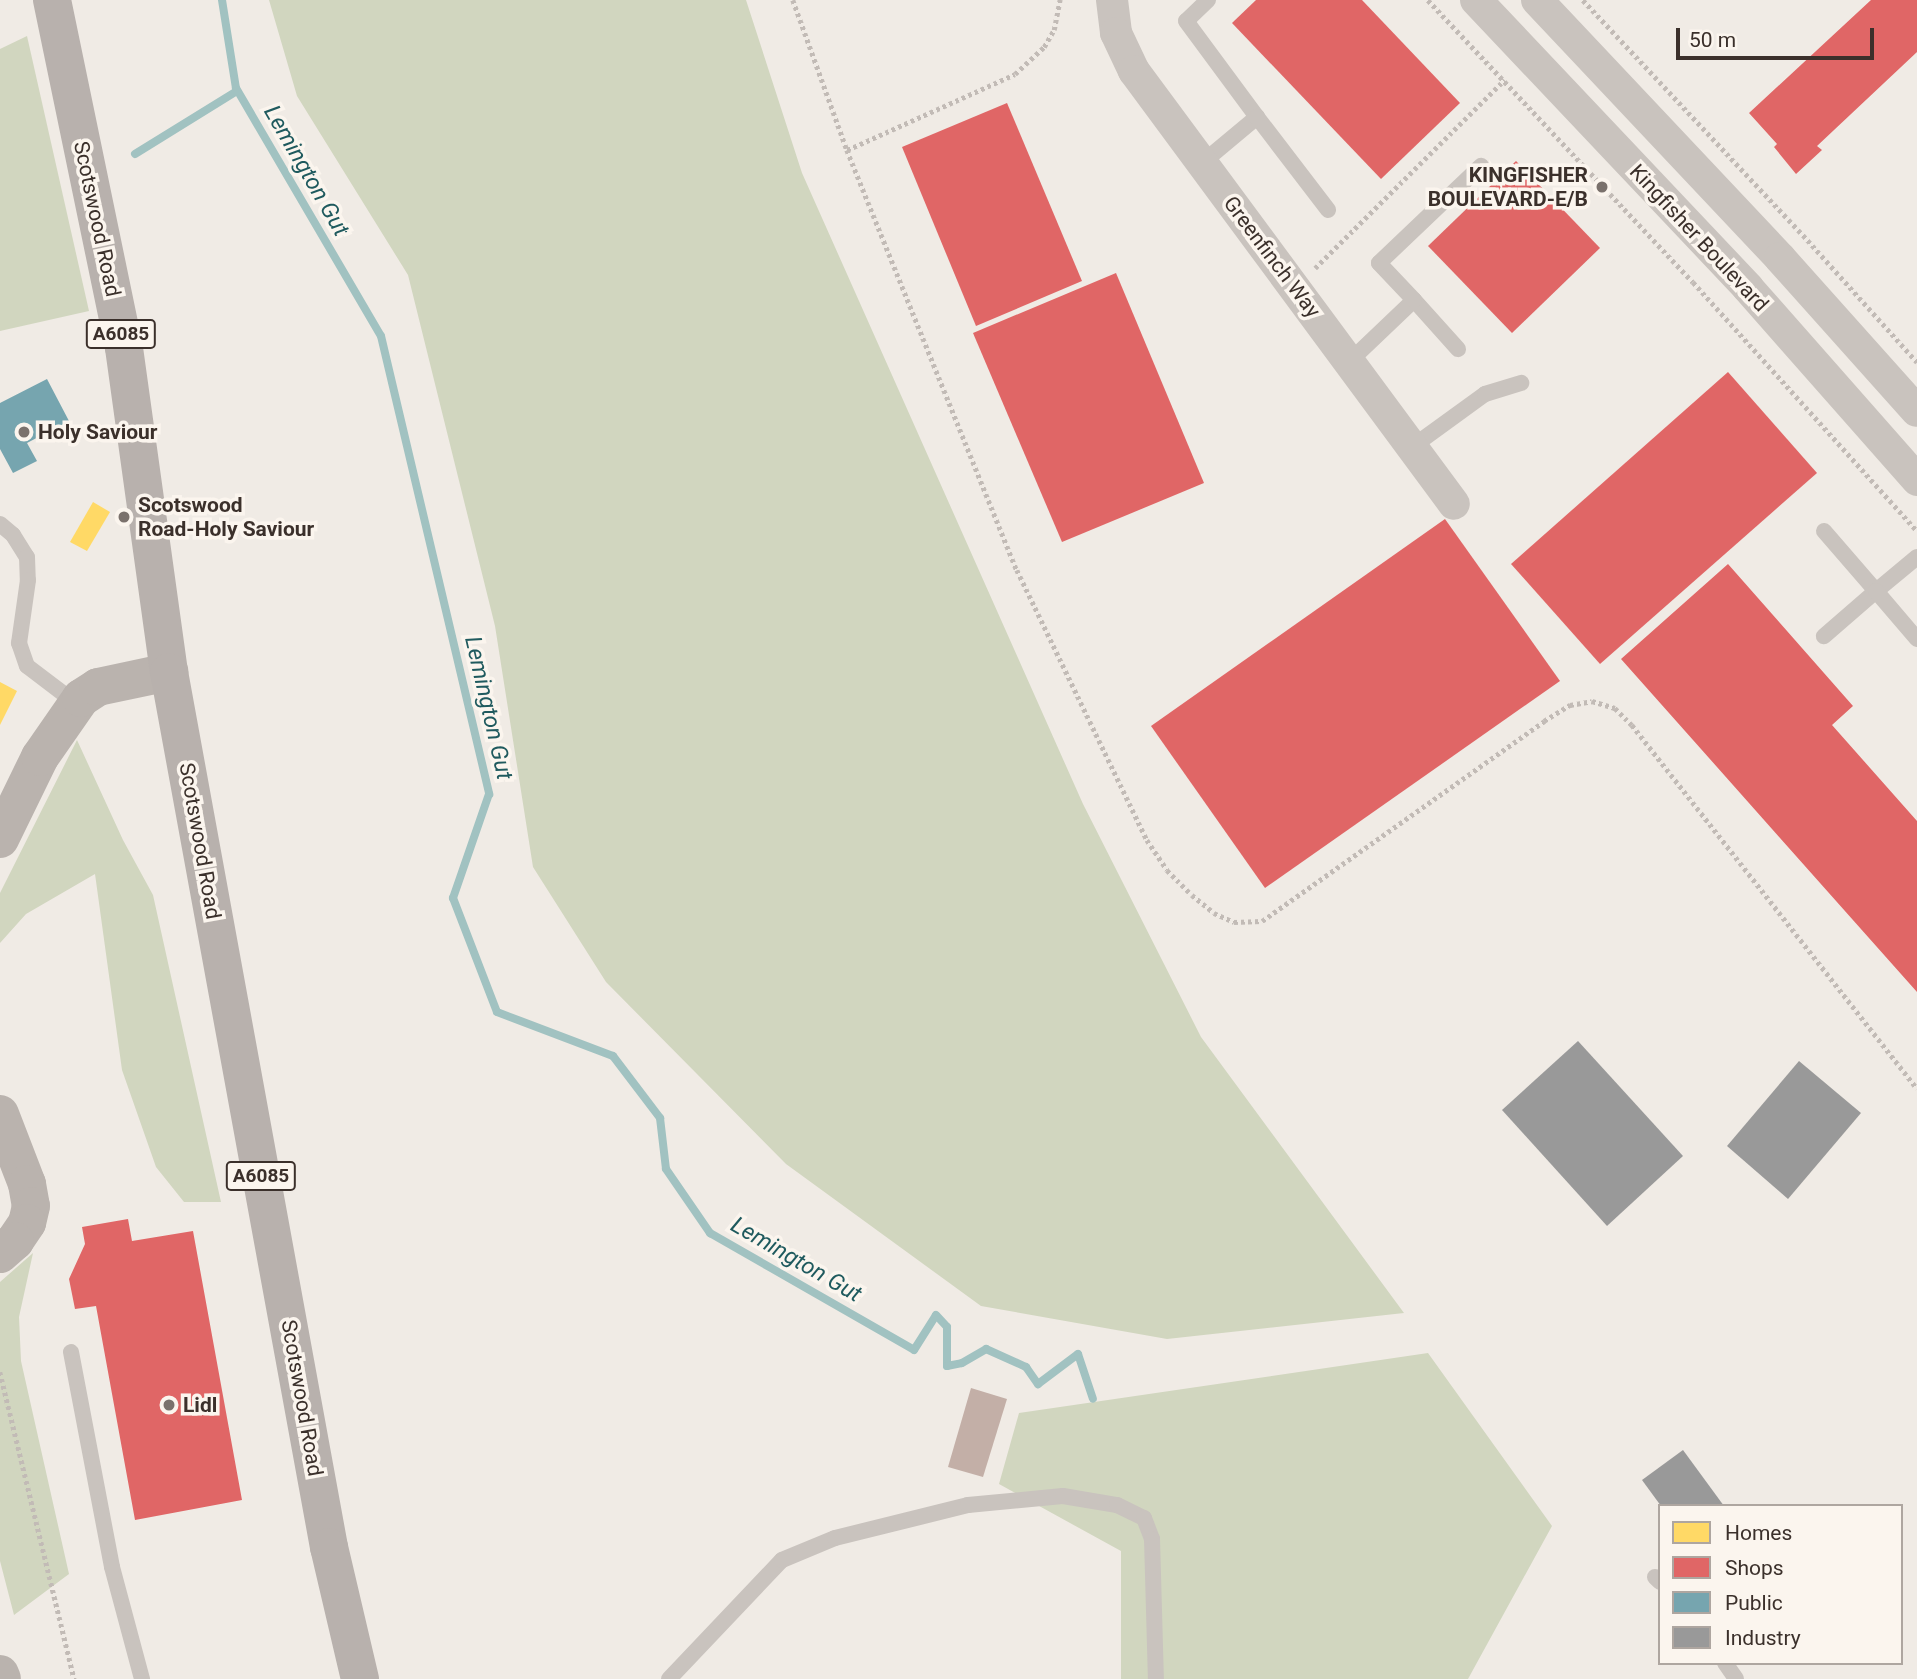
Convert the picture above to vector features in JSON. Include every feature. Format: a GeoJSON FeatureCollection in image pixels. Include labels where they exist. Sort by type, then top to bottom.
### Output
{"type":"FeatureCollection","features":[{"type":"Feature","properties":{"kind":"main road","name":"Scotswood Road"},"geometry":{"type":"LineString","coordinates":[[52,0],[124,348],[169,672],[329,1547],[360,1679]]}},
{"type":"Feature","properties":{"kind":"street","name":"Greenfinch Way"},"geometry":{"type":"LineString","coordinates":[[1112,0],[1122,50],[1454,505]]}},
{"type":"Feature","properties":{"kind":"street","name":"Kingfisher Boulevard"},"geometry":{"type":"LineString","coordinates":[[1476,0],[1748,288],[1917,480]]}},
{"type":"Feature","properties":{"kind":"street"},"geometry":{"type":"LineString","coordinates":[[1537,0],[1780,258],[1917,411]]}},
{"type":"Feature","properties":{"kind":"street"},"geometry":{"type":"LineString","coordinates":[[0,839],[11,787],[40,757],[77,704],[98,687],[169,672]]}},
{"type":"Feature","properties":{"kind":"street"},"geometry":{"type":"LineString","coordinates":[[0,1114],[27,1184],[31,1206],[27,1223],[7,1248]]}},
{"type":"Feature","properties":{"kind":"street"},"geometry":{"type":"LineString","coordinates":[[0,1674],[2,1679]]}},
{"type":"Feature","properties":{"kind":"lane"},"geometry":{"type":"LineString","coordinates":[[1208,0],[1186,22],[1328,210]]}},
{"type":"Feature","properties":{"kind":"lane"},"geometry":{"type":"LineString","coordinates":[[1202,163],[1257,117]]}},
{"type":"Feature","properties":{"kind":"lane"},"geometry":{"type":"LineString","coordinates":[[1458,349],[1380,263],[1481,166]]}},
{"type":"Feature","properties":{"kind":"lane"},"geometry":{"type":"LineString","coordinates":[[1350,361],[1414,300]]}},
{"type":"Feature","properties":{"kind":"lane"},"geometry":{"type":"LineString","coordinates":[[1412,447],[1485,394],[1521,383]]}},
{"type":"Feature","properties":{"kind":"lane"},"geometry":{"type":"LineString","coordinates":[[0,524],[13,535],[27,557],[28,580],[19,643],[27,667],[77,704]]}},
{"type":"Feature","properties":{"kind":"lane"},"geometry":{"type":"LineString","coordinates":[[1824,531],[1917,639]]}},
{"type":"Feature","properties":{"kind":"lane"},"geometry":{"type":"LineString","coordinates":[[1824,636],[1917,557]]}},
{"type":"Feature","properties":{"kind":"lane"},"geometry":{"type":"LineString","coordinates":[[71,1352],[112,1567],[142,1679]]}},
{"type":"Feature","properties":{"kind":"lane"},"geometry":{"type":"LineString","coordinates":[[669,1679],[782,1560],[835,1538],[968,1505],[1063,1496],[1117,1505],[1143,1518],[1152,1539],[1156,1679]]}},
{"type":"Feature","properties":{"kind":"path"},"geometry":{"type":"LineString","coordinates":[[793,0],[847,150],[1017,570],[1147,840],[1167,870],[1192,895],[1214,913],[1234,922],[1262,921],[1544,720],[1570,705],[1592,701],[1615,708],[1632,725],[1917,1088]]}},
{"type":"Feature","properties":{"kind":"path"},"geometry":{"type":"LineString","coordinates":[[847,150],[1015,74],[1044,47],[1054,30],[1060,0]]}},
{"type":"Feature","properties":{"kind":"path"},"geometry":{"type":"LineString","coordinates":[[1428,0],[1693,282],[1917,531]]}},
{"type":"Feature","properties":{"kind":"path"},"geometry":{"type":"LineString","coordinates":[[1583,0],[1803,234],[1917,362]]}},
{"type":"Feature","properties":{"kind":"path"},"geometry":{"type":"LineString","coordinates":[[1309,273],[1504,80]]}},
{"type":"Feature","properties":{"kind":"path"},"geometry":{"type":"LineString","coordinates":[[0,1371],[74,1679]]}},
{"type":"Feature","properties":{"kind":"green space"},"geometry":{"type":"Polygon","coordinates":[[[269,0],[746,0],[802,173],[1083,804],[1201,1037],[1404,1313],[1167,1339],[981,1306],[786,1164],[606,982],[533,867],[495,626],[408,275],[297,96],[269,0]]]}},
{"type":"Feature","properties":{"kind":"green space"},"geometry":{"type":"Polygon","coordinates":[[[27,36],[89,311],[0,331],[0,49],[27,36]]]}},
{"type":"Feature","properties":{"kind":"green space"},"geometry":{"type":"Polygon","coordinates":[[[77,740],[123,840],[153,895],[221,1202],[184,1202],[156,1167],[122,1070],[95,874],[26,914],[0,943],[0,893],[77,740]]]}},
{"type":"Feature","properties":{"kind":"green space"},"geometry":{"type":"Polygon","coordinates":[[[33,1253],[19,1317],[21,1361],[69,1574],[14,1615],[0,1561],[0,1282],[33,1253]]]}},
{"type":"Feature","properties":{"kind":"green space"},"geometry":{"type":"Polygon","coordinates":[[[1428,1353],[1552,1526],[1468,1679],[1121,1679],[1121,1551],[999,1484],[1019,1413],[1428,1353]]]}},
{"type":"Feature","properties":{"kind":"building: Homes"},"geometry":{"type":"Polygon","coordinates":[[[93,502],[110,512],[87,551],[70,542],[93,502]]]}},
{"type":"Feature","properties":{"kind":"building: Homes"},"geometry":{"type":"Polygon","coordinates":[[[0,682],[17,691],[0,725],[0,682]]]}},
{"type":"Feature","properties":{"kind":"building: Shops"},"geometry":{"type":"Polygon","coordinates":[[[1256,0],[1362,0],[1460,103],[1381,179],[1232,23],[1256,0]]]}},
{"type":"Feature","properties":{"kind":"building: Shops"},"geometry":{"type":"Polygon","coordinates":[[[1871,0],[1917,0],[1917,52],[1817,146],[1822,150],[1796,174],[1774,147],[1777,144],[1749,113],[1871,0]]]}},
{"type":"Feature","properties":{"kind":"building: Shops"},"geometry":{"type":"Polygon","coordinates":[[[1007,103],[1082,281],[976,326],[902,147],[1007,103]]]}},
{"type":"Feature","properties":{"kind":"building: Shops"},"geometry":{"type":"Polygon","coordinates":[[[1516,161],[1600,248],[1512,333],[1428,246],[1516,161]]]}},
{"type":"Feature","properties":{"kind":"building: Shops"},"geometry":{"type":"Polygon","coordinates":[[[1116,273],[1204,483],[1062,542],[973,333],[1116,273]]]}},
{"type":"Feature","properties":{"kind":"building: Shops"},"geometry":{"type":"Polygon","coordinates":[[[1728,372],[1817,473],[1600,664],[1511,564],[1728,372]]]}},
{"type":"Feature","properties":{"kind":"building: Shops"},"geometry":{"type":"Polygon","coordinates":[[[1445,519],[1560,681],[1265,888],[1151,726],[1445,519]]]}},
{"type":"Feature","properties":{"kind":"building: Shops"},"geometry":{"type":"Polygon","coordinates":[[[1728,564],[1853,706],[1832,725],[1917,821],[1917,992],[1621,659],[1728,564]]]}},
{"type":"Feature","properties":{"kind":"building: Shops","name":"Lidl"},"geometry":{"type":"Polygon","coordinates":[[[128,1219],[132,1241],[193,1231],[242,1500],[135,1520],[96,1306],[75,1309],[69,1279],[85,1244],[82,1227],[128,1219]]]}},
{"type":"Feature","properties":{"kind":"building: Public","name":"Holy Saviour"},"geometry":{"type":"Polygon","coordinates":[[[47,379],[69,421],[27,443],[37,461],[13,473],[0,449],[0,403],[47,379]]]}},
{"type":"Feature","properties":{"kind":"building: Industry"},"geometry":{"type":"Polygon","coordinates":[[[1578,1041],[1683,1156],[1607,1226],[1502,1110],[1578,1041]]]}},
{"type":"Feature","properties":{"kind":"building: Industry"},"geometry":{"type":"Polygon","coordinates":[[[1799,1061],[1861,1113],[1788,1199],[1727,1146],[1799,1061]]]}},
{"type":"Feature","properties":{"kind":"building: Industry"},"geometry":{"type":"Polygon","coordinates":[[[1683,1450],[1723,1504],[1660,1504],[1642,1480],[1683,1450]]]}},
{"type":"Feature","properties":{"kind":"building: Other"},"geometry":{"type":"Polygon","coordinates":[[[971,1388],[1007,1399],[983,1477],[948,1467],[971,1388]]]}},
{"type":"Feature","properties":{"kind":"waterway","name":"Lemington Gut"},"geometry":{"type":"LineString","coordinates":[[222,0],[236,88],[381,336],[489,794],[453,898],[497,1012],[613,1056],[660,1118],[666,1169],[710,1233],[914,1350],[936,1315],[947,1327],[947,1366],[962,1363],[986,1349],[1026,1367],[1038,1384],[1078,1354],[1093,1399]]}},
{"type":"Feature","properties":{"kind":"waterway"},"geometry":{"type":"LineString","coordinates":[[135,154],[237,91]]}},
{"type":"Feature","properties":{"kind":"place","name":"KINGFISHER BOULEVARD-E/B"},"geometry":{"type":"Point","coordinates":[1602,187]}},
{"type":"Feature","properties":{"kind":"place","name":"Holy Saviour"},"geometry":{"type":"Point","coordinates":[24,432]}},
{"type":"Feature","properties":{"kind":"place","name":"Scotswood Road-Holy Saviour"},"geometry":{"type":"Point","coordinates":[124,517]}},
{"type":"Feature","properties":{"kind":"place","name":"Lidl"},"geometry":{"type":"Point","coordinates":[169,1405]}}]}
